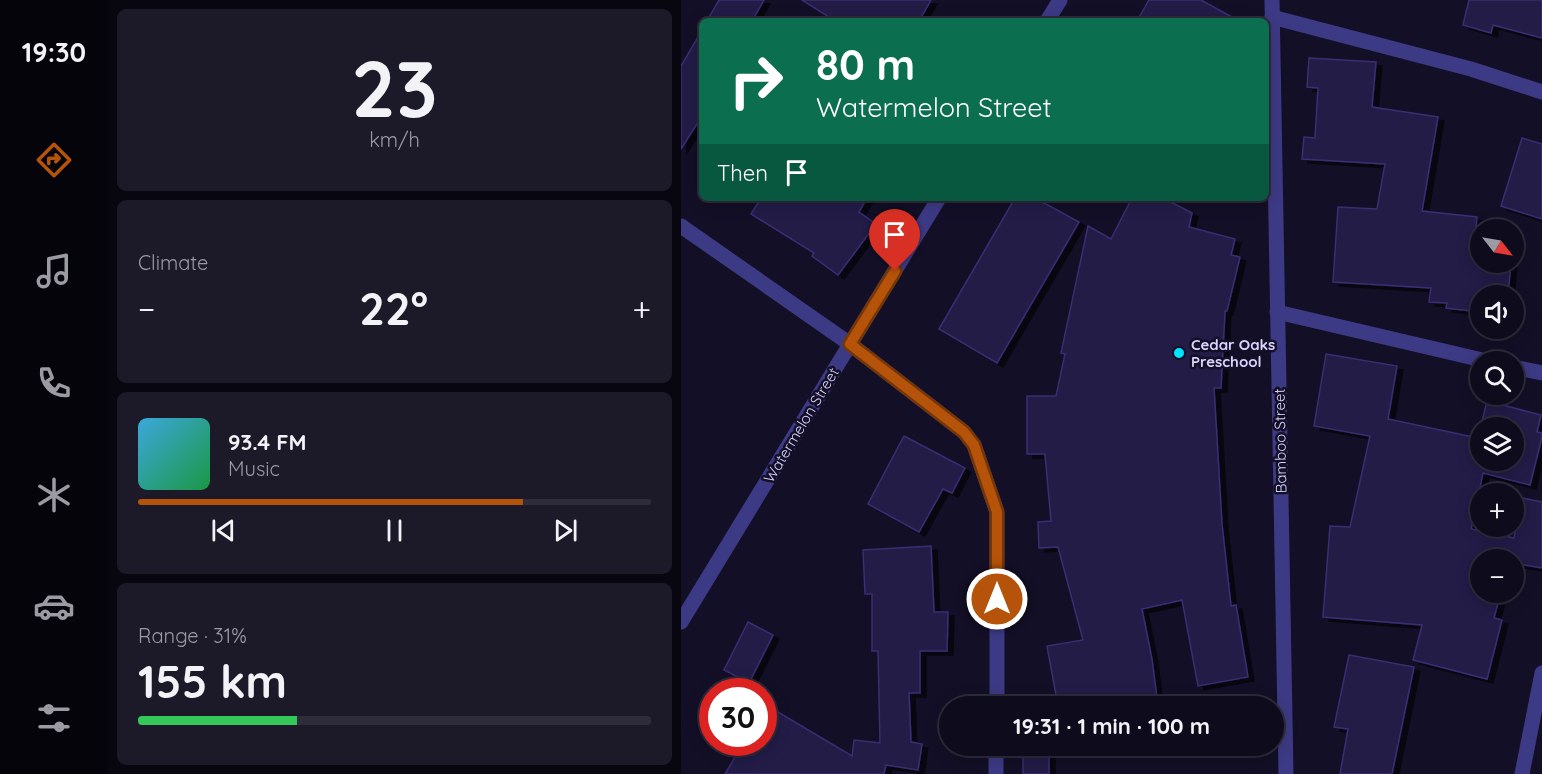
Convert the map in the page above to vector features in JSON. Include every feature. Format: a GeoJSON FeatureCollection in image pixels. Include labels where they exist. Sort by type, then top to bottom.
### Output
{"type":"FeatureCollection","features":[{"type":"Feature","properties":{"kind":"street"},"geometry":{"type":"LineString","coordinates":[[1049,18],[1060,0]]}},
{"type":"Feature","properties":{"kind":"street","name":"Bamboo Street"},"geometry":{"type":"LineString","coordinates":[[1272,0],[1286,774]]}},
{"type":"Feature","properties":{"kind":"street"},"geometry":{"type":"LineString","coordinates":[[1272,17],[1471,69],[1542,92]]}},
{"type":"Feature","properties":{"kind":"street","name":"Watermelon Street"},"geometry":{"type":"LineString","coordinates":[[681,622],[937,201]]}},
{"type":"Feature","properties":{"kind":"street"},"geometry":{"type":"LineString","coordinates":[[681,226],[850,344],[964,432],[974,445],[997,512],[997,696]]}},
{"type":"Feature","properties":{"kind":"street"},"geometry":{"type":"LineString","coordinates":[[1277,312],[1470,357]]}},
{"type":"Feature","properties":{"kind":"street"},"geometry":{"type":"LineString","coordinates":[[1524,369],[1542,373]]}},
{"type":"Feature","properties":{"kind":"street"},"geometry":{"type":"LineString","coordinates":[[1522,774],[1542,673]]}},
{"type":"Feature","properties":{"kind":"street"},"geometry":{"type":"LineString","coordinates":[[996,756],[996,774]]}},
{"type":"Feature","properties":{"kind":"building"},"geometry":{"type":"Polygon","coordinates":[[[719,0],[764,0],[754,18],[709,18],[719,0]]]}},
{"type":"Feature","properties":{"kind":"building"},"geometry":{"type":"Polygon","coordinates":[[[802,0],[931,0],[921,18],[830,18],[802,0]]]}},
{"type":"Feature","properties":{"kind":"building"},"geometry":{"type":"Polygon","coordinates":[[[1149,0],[1201,0],[1234,18],[1139,18],[1149,0]]]}},
{"type":"Feature","properties":{"kind":"building"},"geometry":{"type":"Polygon","coordinates":[[[1469,0],[1542,0],[1542,38],[1493,25],[1491,33],[1463,25],[1469,0]]]}},
{"type":"Feature","properties":{"kind":"building"},"geometry":{"type":"Polygon","coordinates":[[[699,35],[699,121],[681,149],[681,66],[699,35]]]}},
{"type":"Feature","properties":{"kind":"building"},"geometry":{"type":"Polygon","coordinates":[[[1309,58],[1376,62],[1372,107],[1438,117],[1422,211],[1477,217],[1477,219],[1470,219],[1470,273],[1510,273],[1509,285],[1470,285],[1470,311],[1446,308],[1447,303],[1429,302],[1431,288],[1333,282],[1338,207],[1377,209],[1385,164],[1302,159],[1304,137],[1315,138],[1318,88],[1307,87],[1309,58]]]}},
{"type":"Feature","properties":{"kind":"building"},"geometry":{"type":"Polygon","coordinates":[[[1522,138],[1542,144],[1542,219],[1501,206],[1522,138]]]}},
{"type":"Feature","properties":{"kind":"building"},"geometry":{"type":"Polygon","coordinates":[[[759,201],[865,201],[859,212],[876,224],[838,275],[812,256],[814,253],[751,214],[759,201]]]}},
{"type":"Feature","properties":{"kind":"building"},"geometry":{"type":"Polygon","coordinates":[[[1013,201],[1040,201],[1079,222],[997,363],[939,329],[1013,201]]]}},
{"type":"Feature","properties":{"kind":"building"},"geometry":{"type":"Polygon","coordinates":[[[1130,201],[1169,201],[1192,213],[1189,227],[1235,239],[1231,255],[1240,257],[1227,311],[1225,311],[1221,388],[1214,388],[1222,524],[1231,606],[1236,605],[1248,677],[1198,686],[1182,600],[1142,609],[1157,696],[1056,696],[1047,646],[1083,640],[1058,547],[1039,548],[1038,522],[1051,521],[1045,454],[1027,454],[1027,396],[1056,396],[1065,354],[1061,353],[1088,226],[1111,239],[1130,201]]]}},
{"type":"Feature","properties":{"kind":"building"},"geometry":{"type":"Polygon","coordinates":[[[1326,354],[1397,366],[1388,419],[1470,436],[1470,471],[1524,471],[1524,417],[1483,417],[1486,405],[1502,405],[1541,415],[1537,432],[1542,433],[1542,437],[1530,485],[1483,473],[1481,483],[1470,483],[1470,537],[1524,537],[1524,498],[1542,502],[1542,568],[1524,565],[1524,549],[1470,549],[1470,603],[1498,603],[1494,618],[1502,620],[1487,679],[1413,660],[1422,625],[1323,617],[1330,526],[1350,527],[1370,436],[1314,426],[1326,354]]]}},
{"type":"Feature","properties":{"kind":"building"},"geometry":{"type":"Polygon","coordinates":[[[904,436],[965,468],[952,493],[943,489],[919,532],[868,504],[904,436]]]}},
{"type":"Feature","properties":{"kind":"building"},"geometry":{"type":"Polygon","coordinates":[[[931,546],[934,612],[948,612],[947,651],[920,651],[920,693],[909,693],[911,742],[922,744],[918,770],[886,765],[884,774],[725,774],[736,756],[777,756],[777,711],[852,756],[854,740],[880,743],[878,651],[872,651],[872,594],[865,594],[863,550],[931,546]]]}},
{"type":"Feature","properties":{"kind":"building"},"geometry":{"type":"Polygon","coordinates":[[[748,622],[773,635],[752,678],[739,678],[724,670],[748,622]]]}},
{"type":"Feature","properties":{"kind":"building"},"geometry":{"type":"Polygon","coordinates":[[[1349,655],[1414,667],[1392,774],[1340,774],[1348,729],[1334,727],[1349,655]]]}},
{"type":"Feature","properties":{"kind":"building"},"geometry":{"type":"Polygon","coordinates":[[[1023,756],[1049,756],[1049,774],[1023,774],[1023,756]]]}},
{"type":"Feature","properties":{"kind":"place","name":"Cedar Oaks Preschool"},"geometry":{"type":"Point","coordinates":[1179,353]}},
{"type":"Feature","properties":{"kind":"route"},"geometry":{"type":"LineString","coordinates":[[895,271],[850,344],[964,432],[974,445],[997,512],[997,599]]}}]}
